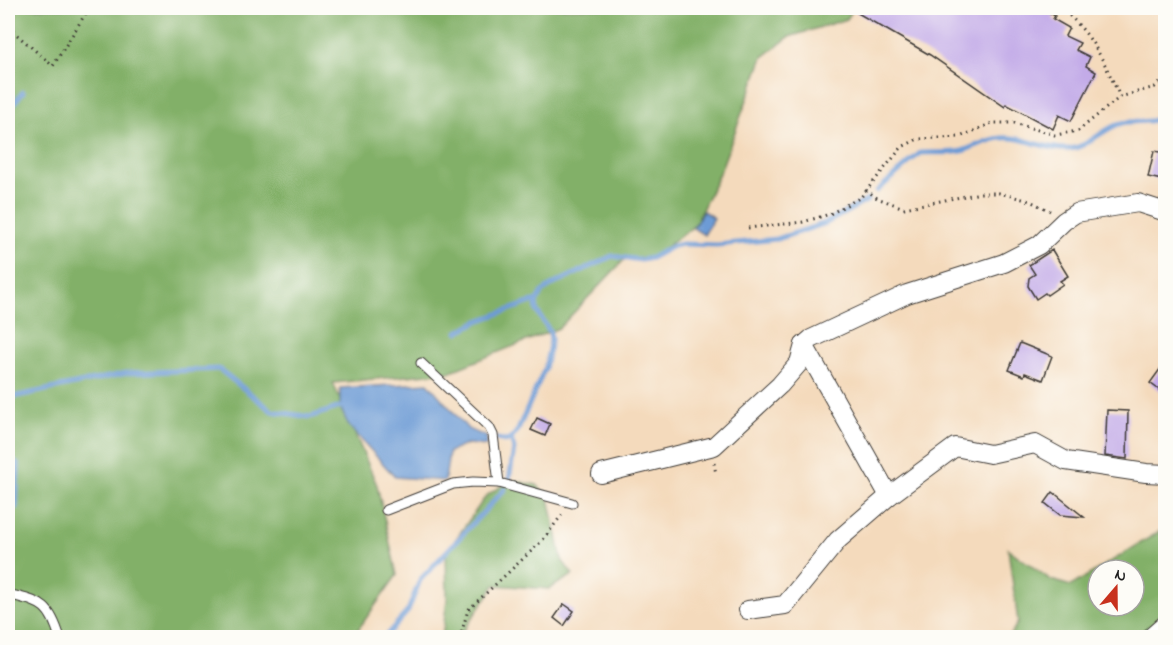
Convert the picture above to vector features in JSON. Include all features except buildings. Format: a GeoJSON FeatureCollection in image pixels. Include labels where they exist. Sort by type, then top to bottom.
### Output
{"type":"FeatureCollection","features":[{"type":"Feature","properties":{"kind":"street"},"geometry":{"type":"LineString","coordinates":[[601,474],[714,446],[780,385],[798,363],[804,345],[811,339],[907,294],[1004,263],[1039,245],[1076,213],[1138,203],[1166,213]]}},
{"type":"Feature","properties":{"kind":"street"},"geometry":{"type":"LineString","coordinates":[[804,345],[889,496]]}},
{"type":"Feature","properties":{"kind":"street"},"geometry":{"type":"LineString","coordinates":[[748,610],[785,605],[838,540],[889,496],[955,447],[990,454],[1035,444],[1066,461],[1166,474]]}},
{"type":"Feature","properties":{"kind":"street"},"geometry":{"type":"LineString","coordinates":[[1150,638],[1166,624]]}},
{"type":"Feature","properties":{"kind":"lane"},"geometry":{"type":"LineString","coordinates":[[421,363],[489,427],[499,483]]}},
{"type":"Feature","properties":{"kind":"lane"},"geometry":{"type":"LineString","coordinates":[[386,510],[453,484],[473,482],[499,483],[572,503]]}},
{"type":"Feature","properties":{"kind":"lane"},"geometry":{"type":"LineString","coordinates":[[8,594],[37,602],[48,608],[56,623],[60,638]]}},
{"type":"Feature","properties":{"kind":"path"},"geometry":{"type":"LineString","coordinates":[[8,27],[53,66],[89,8]]}},
{"type":"Feature","properties":{"kind":"path"},"geometry":{"type":"LineString","coordinates":[[1060,8],[1081,26],[1095,46],[1120,97]]}},
{"type":"Feature","properties":{"kind":"path"},"geometry":{"type":"LineString","coordinates":[[748,228],[803,222],[830,214],[861,196],[902,147],[918,139],[960,137],[992,123],[1014,123],[1055,135],[1078,131],[1120,97],[1155,87],[1166,78]]}},
{"type":"Feature","properties":{"kind":"path"},"geometry":{"type":"LineString","coordinates":[[866,190],[877,198],[904,208],[981,193],[999,193],[1045,207],[1064,221]]}},
{"type":"Feature","properties":{"kind":"path"},"geometry":{"type":"LineString","coordinates":[[460,638],[468,610],[542,541],[572,503]]}},
{"type":"Feature","properties":{"kind":"green space"},"geometry":{"type":"Polygon","coordinates":[[[8,8],[854,8],[847,19],[789,37],[763,57],[721,169],[695,225],[653,257],[625,259],[559,328],[449,372],[333,383],[377,485],[397,575],[352,638],[8,637],[8,8]]]}},
{"type":"Feature","properties":{"kind":"green space"},"geometry":{"type":"Polygon","coordinates":[[[510,480],[537,485],[549,498],[562,560],[573,575],[549,589],[495,585],[460,637],[442,638],[447,599],[446,553],[486,496],[510,480]]]}},
{"type":"Feature","properties":{"kind":"green space"},"geometry":{"type":"Polygon","coordinates":[[[1165,528],[1165,605],[1147,637],[1004,638],[1011,634],[1018,622],[1008,549],[1051,580],[1071,586],[1086,577],[1086,618],[1146,618],[1146,558],[1116,558],[1165,528]]]}},
{"type":"Feature","properties":{"kind":"water"},"geometry":{"type":"Polygon","coordinates":[[[703,211],[714,218],[704,235],[693,228],[703,211]]]}},
{"type":"Feature","properties":{"kind":"water"},"geometry":{"type":"Polygon","coordinates":[[[428,383],[468,429],[487,437],[486,446],[468,444],[449,452],[445,481],[395,477],[349,426],[340,407],[340,388],[428,383]]]}},
{"type":"Feature","properties":{"kind":"waterway"},"geometry":{"type":"LineString","coordinates":[[8,110],[23,92]]}},
{"type":"Feature","properties":{"kind":"waterway"},"geometry":{"type":"LineString","coordinates":[[877,191],[920,153],[957,152],[1001,138],[1026,141],[1052,148],[1076,148],[1115,125],[1150,121],[1166,113]]}},
{"type":"Feature","properties":{"kind":"waterway"},"geometry":{"type":"LineString","coordinates":[[497,439],[506,441],[511,439],[518,430],[545,368],[551,340],[550,332],[537,311],[536,303],[542,292],[554,284],[612,256],[641,260],[682,244],[717,245],[777,239],[826,223],[868,200]]}},
{"type":"Feature","properties":{"kind":"waterway"},"geometry":{"type":"LineString","coordinates":[[458,332],[478,321],[537,300]]}},
{"type":"Feature","properties":{"kind":"waterway"},"geometry":{"type":"LineString","coordinates":[[8,398],[127,373],[219,369],[272,411],[310,417],[340,407]]}},
{"type":"Feature","properties":{"kind":"waterway"},"geometry":{"type":"LineString","coordinates":[[509,480],[514,449],[511,439]]}},
{"type":"Feature","properties":{"kind":"waterway"},"geometry":{"type":"LineString","coordinates":[[8,455],[18,465],[16,507],[8,508]]}},
{"type":"Feature","properties":{"kind":"waterway"},"geometry":{"type":"LineString","coordinates":[[384,638],[408,611],[420,580],[505,489]]}}]}
